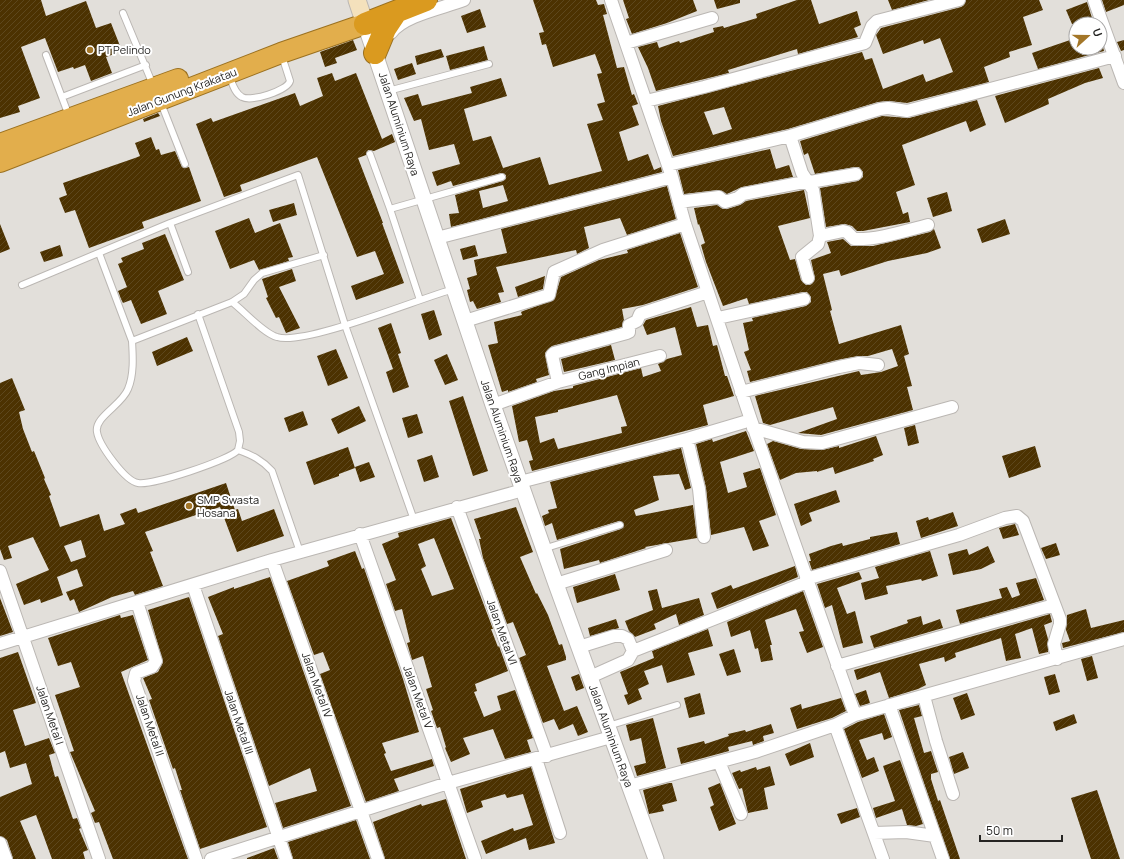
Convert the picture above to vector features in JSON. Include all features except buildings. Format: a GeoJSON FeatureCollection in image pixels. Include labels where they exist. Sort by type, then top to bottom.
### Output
{"type":"FeatureCollection","features":[{"type":"Feature","properties":{"kind":"highway"},"geometry":{"type":"LineString","coordinates":[[361,12],[426,0]]}},
{"type":"Feature","properties":{"kind":"highway"},"geometry":{"type":"LineString","coordinates":[[378,61],[385,28],[394,7]]}},
{"type":"Feature","properties":{"kind":"highway","name":"Jalan Gunung Krakatau"},"geometry":{"type":"LineString","coordinates":[[157,94],[228,74],[281,53],[361,12]]}},
{"type":"Feature","properties":{"kind":"highway","name":"Jalan Gunung Krakatau"},"geometry":{"type":"LineString","coordinates":[[0,162],[72,126],[157,94],[361,12]]}},
{"type":"Feature","properties":{"kind":"highway","name":"Jalan Gunung Krakatau"},"geometry":{"type":"LineString","coordinates":[[0,144],[72,126]]}},
{"type":"Feature","properties":{"kind":"street"},"geometry":{"type":"LineString","coordinates":[[378,61],[396,28],[411,19],[464,0]]}},
{"type":"Feature","properties":{"kind":"street"},"geometry":{"type":"LineString","coordinates":[[610,0],[668,165],[685,224],[718,318],[741,392],[806,581],[855,715]]}},
{"type":"Feature","properties":{"kind":"street"},"geometry":{"type":"LineString","coordinates":[[646,101],[704,87],[865,43],[872,26],[877,21],[959,0]]}},
{"type":"Feature","properties":{"kind":"street"},"geometry":{"type":"LineString","coordinates":[[1094,0],[1124,83]]}},
{"type":"Feature","properties":{"kind":"street","name":"Jalan Aluminium Raya"},"geometry":{"type":"LineString","coordinates":[[361,12],[543,549],[656,859]]}},
{"type":"Feature","properties":{"kind":"street"},"geometry":{"type":"LineString","coordinates":[[626,42],[712,18]]}},
{"type":"Feature","properties":{"kind":"street"},"geometry":{"type":"LineString","coordinates":[[668,165],[790,136],[880,109],[888,108],[907,111],[1115,56]]}},
{"type":"Feature","properties":{"kind":"street"},"geometry":{"type":"LineString","coordinates":[[790,136],[800,168],[813,190],[820,236],[818,244],[802,257],[808,278]]}},
{"type":"Feature","properties":{"kind":"street"},"geometry":{"type":"LineString","coordinates":[[679,202],[719,197],[725,202],[738,198],[743,194],[856,174]]}},
{"type":"Feature","properties":{"kind":"street"},"geometry":{"type":"LineString","coordinates":[[437,238],[672,177]]}},
{"type":"Feature","properties":{"kind":"street"},"geometry":{"type":"LineString","coordinates":[[465,321],[549,295],[554,272],[603,250],[685,224]]}},
{"type":"Feature","properties":{"kind":"street"},"geometry":{"type":"LineString","coordinates":[[820,236],[843,231],[847,232],[854,239],[862,239],[928,225]]}},
{"type":"Feature","properties":{"kind":"street"},"geometry":{"type":"LineString","coordinates":[[558,382],[551,357],[554,353],[626,334],[629,332],[628,325],[637,321],[638,316],[643,313],[708,292]]}},
{"type":"Feature","properties":{"kind":"street"},"geometry":{"type":"LineString","coordinates":[[718,318],[804,300]]}},
{"type":"Feature","properties":{"kind":"street","name":"Gang Impian"},"geometry":{"type":"LineString","coordinates":[[493,405],[558,382],[660,356]]}},
{"type":"Feature","properties":{"kind":"street"},"geometry":{"type":"LineString","coordinates":[[741,392],[839,366],[859,363],[878,365]]}},
{"type":"Feature","properties":{"kind":"street"},"geometry":{"type":"LineString","coordinates":[[0,644],[272,560],[414,520],[522,486],[687,439],[752,424],[803,442],[822,443],[952,407]]}},
{"type":"Feature","properties":{"kind":"street"},"geometry":{"type":"LineString","coordinates":[[687,439],[699,489],[704,536]]}},
{"type":"Feature","properties":{"kind":"street","name":"Jalan Metal VI"},"geometry":{"type":"LineString","coordinates":[[457,507],[542,757],[560,833]]}},
{"type":"Feature","properties":{"kind":"street"},"geometry":{"type":"LineString","coordinates":[[590,677],[628,660],[633,651],[806,581],[959,535],[1004,518],[1017,516],[1023,521],[1060,622],[1054,644],[1057,658]]}},
{"type":"Feature","properties":{"kind":"street","name":"Jalan Metal V"},"geometry":{"type":"LineString","coordinates":[[360,534],[475,859]]}},
{"type":"Feature","properties":{"kind":"street"},"geometry":{"type":"LineString","coordinates":[[556,584],[666,550]]}},
{"type":"Feature","properties":{"kind":"street","name":"Jalan Metal IV"},"geometry":{"type":"LineString","coordinates":[[272,560],[378,859]]}},
{"type":"Feature","properties":{"kind":"street","name":"Jalan Metal I"},"geometry":{"type":"LineString","coordinates":[[0,571],[99,859]]}},
{"type":"Feature","properties":{"kind":"street","name":"Jalan Metal III"},"geometry":{"type":"LineString","coordinates":[[193,585],[286,859]]}},
{"type":"Feature","properties":{"kind":"street","name":"Jalan Metal II"},"geometry":{"type":"LineString","coordinates":[[137,602],[156,661],[152,667],[136,673],[134,681],[196,859]]}},
{"type":"Feature","properties":{"kind":"street"},"geometry":{"type":"LineString","coordinates":[[837,666],[1054,605]]}},
{"type":"Feature","properties":{"kind":"street"},"geometry":{"type":"LineString","coordinates":[[579,647],[620,636],[628,639],[633,651]]}},
{"type":"Feature","properties":{"kind":"street"},"geometry":{"type":"LineString","coordinates":[[629,786],[719,762],[835,725],[855,715],[1124,639]]}},
{"type":"Feature","properties":{"kind":"street"},"geometry":{"type":"LineString","coordinates":[[924,696],[936,741],[953,794]]}},
{"type":"Feature","properties":{"kind":"street"},"geometry":{"type":"LineString","coordinates":[[889,705],[944,859]]}},
{"type":"Feature","properties":{"kind":"street"},"geometry":{"type":"LineString","coordinates":[[835,725],[883,859]]}},
{"type":"Feature","properties":{"kind":"street"},"geometry":{"type":"LineString","coordinates":[[211,859],[278,836],[448,783],[542,757],[610,731]]}},
{"type":"Feature","properties":{"kind":"street"},"geometry":{"type":"LineString","coordinates":[[719,762],[741,814]]}},
{"type":"Feature","properties":{"kind":"street"},"geometry":{"type":"LineString","coordinates":[[874,832],[906,832],[935,836]]}},
{"type":"Feature","properties":{"kind":"street"},"geometry":{"type":"LineString","coordinates":[[0,844],[6,859]]}},
{"type":"Feature","properties":{"kind":"lane"},"geometry":{"type":"LineString","coordinates":[[124,13],[185,164]]}},
{"type":"Feature","properties":{"kind":"lane"},"geometry":{"type":"LineString","coordinates":[[228,74],[236,91],[244,98],[254,98],[284,89],[290,81],[281,53]]}},
{"type":"Feature","properties":{"kind":"lane"},"geometry":{"type":"LineString","coordinates":[[46,55],[72,126]]}},
{"type":"Feature","properties":{"kind":"lane"},"geometry":{"type":"LineString","coordinates":[[388,91],[489,64]]}},
{"type":"Feature","properties":{"kind":"lane"},"geometry":{"type":"LineString","coordinates":[[62,97],[146,65]]}},
{"type":"Feature","properties":{"kind":"lane"},"geometry":{"type":"LineString","coordinates":[[370,154],[420,300]]}},
{"type":"Feature","properties":{"kind":"lane"},"geometry":{"type":"LineString","coordinates":[[22,285],[170,223],[298,175],[345,324],[414,520]]}},
{"type":"Feature","properties":{"kind":"lane"},"geometry":{"type":"LineString","coordinates":[[390,209],[424,198],[502,177]]}},
{"type":"Feature","properties":{"kind":"lane"},"geometry":{"type":"LineString","coordinates":[[170,223],[188,272]]}},
{"type":"Feature","properties":{"kind":"lane"},"geometry":{"type":"LineString","coordinates":[[99,252],[132,341],[132,362],[128,390],[120,402],[99,421],[96,428],[102,444],[130,480],[139,484],[163,480],[226,458],[238,450],[240,441],[239,432],[198,314]]}},
{"type":"Feature","properties":{"kind":"lane"},"geometry":{"type":"LineString","coordinates":[[132,341],[232,302],[244,294],[254,280],[262,273],[324,255]]}},
{"type":"Feature","properties":{"kind":"lane"},"geometry":{"type":"LineString","coordinates":[[232,302],[267,331],[278,338],[292,339],[345,324],[454,289]]}},
{"type":"Feature","properties":{"kind":"lane"},"geometry":{"type":"LineString","coordinates":[[238,450],[256,457],[265,463],[272,471],[300,552]]}},
{"type":"Feature","properties":{"kind":"lane"},"geometry":{"type":"LineString","coordinates":[[543,549],[620,525]]}},
{"type":"Feature","properties":{"kind":"lane"},"geometry":{"type":"LineString","coordinates":[[610,731],[677,706]]}},
{"type":"Feature","properties":{"kind":"place","name":"PT Pelindo"},"geometry":{"type":"Point","coordinates":[90,50]}},
{"type":"Feature","properties":{"kind":"place","name":"SMP Swasta Hosana"},"geometry":{"type":"Point","coordinates":[189,506]}}]}
